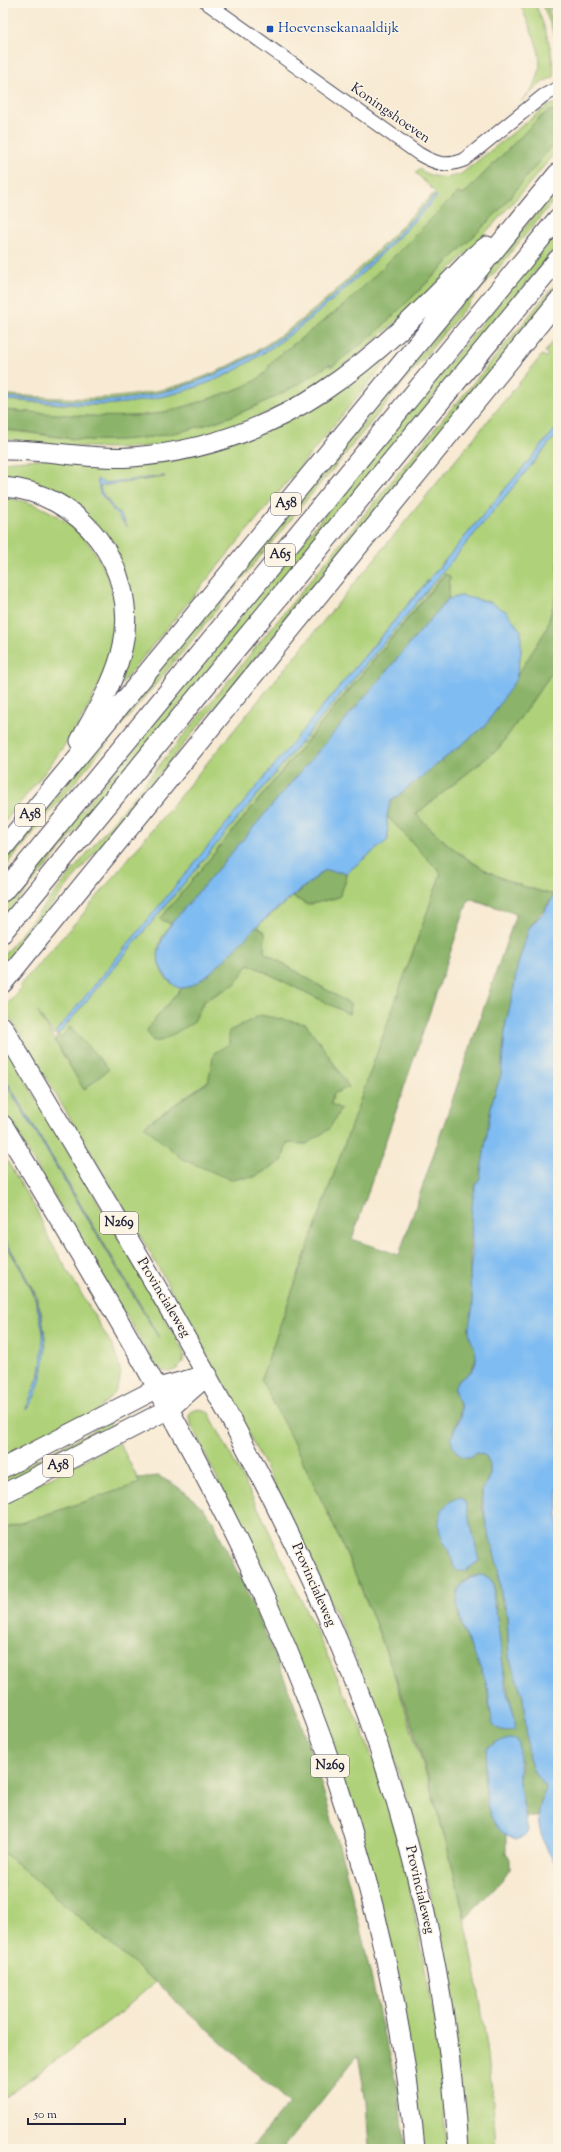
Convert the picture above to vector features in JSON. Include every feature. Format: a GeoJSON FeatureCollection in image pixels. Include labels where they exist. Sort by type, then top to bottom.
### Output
{"type":"FeatureCollection","features":[{"type":"Feature","properties":{"kind":"highway","name":"A58"},"geometry":{"type":"LineString","coordinates":[[3,848],[558,173]]}},
{"type":"Feature","properties":{"kind":"highway","name":"A65"},"geometry":{"type":"LineString","coordinates":[[3,892],[558,218]]}},
{"type":"Feature","properties":{"kind":"highway","name":"A58"},"geometry":{"type":"LineString","coordinates":[[3,450],[104,457],[132,457],[194,447],[261,425],[311,400],[368,360],[403,329],[474,256],[514,226]]}},
{"type":"Feature","properties":{"kind":"highway","name":"A65"},"geometry":{"type":"LineString","coordinates":[[3,932],[558,259]]}},
{"type":"Feature","properties":{"kind":"highway"},"geometry":{"type":"LineString","coordinates":[[5,980],[558,301]]}},
{"type":"Feature","properties":{"kind":"highway","name":"A58"},"geometry":{"type":"LineString","coordinates":[[3,487],[42,495],[68,509],[80,519],[106,547],[117,570],[124,594],[126,619],[124,643],[116,672],[106,695],[58,781]]}},
{"type":"Feature","properties":{"kind":"highway","name":"Provincialeweg"},"geometry":{"type":"LineString","coordinates":[[3,1027],[208,1375],[285,1523],[343,1651],[389,1780],[416,1874],[436,1968],[452,2077],[458,2149]]}},
{"type":"Feature","properties":{"kind":"highway","name":"N269"},"geometry":{"type":"LineString","coordinates":[[3,1125],[116,1314],[158,1388],[208,1481],[268,1605],[323,1743],[377,1921],[400,2035],[415,2149]]}},
{"type":"Feature","properties":{"kind":"highway","name":"A58"},"geometry":{"type":"LineString","coordinates":[[3,1468],[158,1388],[208,1375]]}},
{"type":"Feature","properties":{"kind":"highway","name":"A58"},"geometry":{"type":"LineString","coordinates":[[3,1494],[169,1409],[208,1375]]}},
{"type":"Feature","properties":{"kind":"street","name":"Koningshoeven"},"geometry":{"type":"LineString","coordinates":[[207,3],[419,154],[440,164],[450,164],[464,160],[543,96],[558,88]]}},
{"type":"Feature","properties":{"kind":"green space"},"geometry":{"type":"Polygon","coordinates":[[[520,3],[535,3],[548,39],[554,77],[543,82],[521,101],[532,89],[538,77],[540,66],[536,42],[520,3]]]}},
{"type":"Feature","properties":{"kind":"green space"},"geometry":{"type":"Polygon","coordinates":[[[542,3],[547,3],[551,18],[558,22],[558,44],[542,3]]]}},
{"type":"Feature","properties":{"kind":"green space"},"geometry":{"type":"Polygon","coordinates":[[[558,103],[558,109],[548,111],[538,119],[463,195],[458,193],[454,196],[348,302],[272,361],[265,374],[260,378],[235,390],[187,406],[155,414],[118,417],[3,410],[3,400],[101,405],[147,400],[195,388],[239,368],[294,332],[320,311],[392,244],[437,197],[435,195],[369,263],[336,294],[301,323],[264,349],[224,370],[181,387],[133,398],[117,400],[68,401],[3,397],[3,395],[52,398],[126,396],[175,386],[219,370],[260,349],[298,322],[333,293],[435,192],[416,173],[419,169],[439,177],[450,177],[461,174],[547,106],[558,103]]]}},
{"type":"Feature","properties":{"kind":"green space"},"geometry":{"type":"Polygon","coordinates":[[[554,109],[558,109],[558,138],[497,213],[372,336],[331,367],[330,364],[303,381],[245,411],[184,431],[153,437],[121,440],[88,440],[3,430],[3,410],[85,416],[134,416],[155,414],[187,406],[235,390],[254,381],[265,373],[272,361],[348,302],[454,196],[458,193],[463,195],[538,119],[554,109]]]}},
{"type":"Feature","properties":{"kind":"green space"},"geometry":{"type":"Polygon","coordinates":[[[558,138],[558,149],[514,201],[453,267],[407,312],[342,366],[308,389],[272,410],[234,426],[195,439],[153,446],[115,448],[3,439],[3,430],[88,440],[121,440],[153,436],[215,422],[245,411],[302,382],[330,364],[331,366],[372,336],[497,213],[558,138]]]}},
{"type":"Feature","properties":{"kind":"green space"},"geometry":{"type":"Polygon","coordinates":[[[558,187],[558,196],[551,204],[549,203],[550,205],[511,252],[508,252],[510,254],[476,295],[474,294],[475,296],[445,332],[443,331],[444,333],[413,371],[412,370],[412,372],[355,442],[353,441],[354,443],[325,479],[323,477],[323,480],[294,515],[292,514],[293,517],[262,554],[260,553],[261,555],[234,589],[232,588],[233,590],[204,625],[201,625],[203,627],[175,661],[173,659],[174,662],[145,697],[143,696],[144,698],[114,734],[112,734],[113,736],[3,870],[3,861],[558,187]]]}},
{"type":"Feature","properties":{"kind":"green space"},"geometry":{"type":"Polygon","coordinates":[[[558,231],[558,245],[3,919],[3,906],[558,231]]]}},
{"type":"Feature","properties":{"kind":"green space"},"geometry":{"type":"Polygon","coordinates":[[[558,281],[558,289],[3,964],[3,956],[455,404],[458,405],[456,404],[485,369],[487,370],[486,368],[517,330],[519,331],[518,330],[547,294],[549,295],[548,293],[558,281]]]}},
{"type":"Feature","properties":{"kind":"green space"},"geometry":{"type":"Polygon","coordinates":[[[419,322],[112,695],[125,580],[43,488],[24,480],[3,476],[3,462],[225,443],[419,322]],[[165,477],[104,483],[97,479],[100,493],[127,527],[125,522],[107,501],[100,486],[165,477]]]}},
{"type":"Feature","properties":{"kind":"green space"},"geometry":{"type":"Polygon","coordinates":[[[558,335],[558,426],[372,647],[54,1035],[37,1011],[84,1090],[109,1069],[70,1027],[60,1039],[58,1035],[558,433],[558,589],[546,630],[516,679],[521,652],[490,603],[461,596],[448,599],[450,576],[444,574],[160,919],[171,924],[163,936],[159,947],[158,955],[161,969],[164,976],[169,981],[182,988],[150,1025],[193,1023],[204,1001],[235,984],[249,964],[349,1014],[350,1004],[264,952],[265,932],[257,926],[293,897],[308,905],[339,897],[345,883],[346,873],[388,840],[387,816],[441,873],[261,1379],[324,1504],[366,1599],[400,1693],[428,1782],[457,1885],[478,1989],[486,2042],[496,2149],[465,2149],[448,1974],[408,1803],[387,1739],[353,1652],[309,1554],[228,1393],[148,1249],[4,1008],[21,988],[19,986],[83,914],[542,355],[546,357],[548,355],[545,352],[558,335]],[[306,1024],[229,1044],[208,1081],[144,1126],[230,1179],[254,1177],[282,1161],[287,1143],[307,1144],[331,1104],[339,1071],[306,1024]]]}},
{"type":"Feature","properties":{"kind":"green space"},"geometry":{"type":"Polygon","coordinates":[[[3,498],[27,502],[50,512],[71,526],[81,535],[89,544],[109,580],[115,618],[110,655],[96,692],[76,728],[52,763],[3,824],[3,498]]]}},
{"type":"Feature","properties":{"kind":"green space"},"geometry":{"type":"Polygon","coordinates":[[[445,574],[450,576],[448,599],[171,924],[160,919],[445,574]]]}},
{"type":"Feature","properties":{"kind":"green space"},"geometry":{"type":"Polygon","coordinates":[[[558,589],[558,664],[499,748],[416,814],[447,844],[479,866],[514,883],[555,895],[529,928],[517,968],[512,999],[506,1022],[501,1075],[492,1102],[480,1178],[475,1187],[470,1229],[470,1283],[473,1304],[469,1330],[477,1355],[471,1373],[460,1380],[457,1397],[460,1405],[460,1412],[452,1438],[457,1452],[470,1457],[476,1453],[482,1454],[487,1457],[490,1467],[490,1474],[482,1492],[482,1505],[498,1567],[502,1603],[507,1614],[509,1657],[523,1697],[529,1758],[533,1770],[546,1789],[541,1800],[538,1817],[526,1817],[519,1782],[521,1760],[484,1769],[485,1789],[488,1805],[494,1819],[506,1835],[506,1853],[510,1860],[510,1868],[502,1880],[465,1918],[425,1766],[373,1617],[361,1587],[306,1467],[261,1379],[441,873],[387,816],[390,802],[486,725],[546,630],[558,589]],[[469,898],[352,1239],[399,1255],[516,914],[469,898]],[[466,1503],[439,1528],[453,1564],[458,1571],[465,1571],[479,1561],[466,1503]],[[482,1575],[471,1576],[463,1581],[459,1597],[458,1606],[461,1624],[485,1679],[490,1714],[515,1718],[502,1658],[494,1598],[494,1584],[482,1575]]]}},
{"type":"Feature","properties":{"kind":"green space"},"geometry":{"type":"Polygon","coordinates":[[[558,664],[558,890],[555,895],[514,883],[479,866],[448,844],[416,814],[499,748],[558,664]]]}},
{"type":"Feature","properties":{"kind":"green space"},"geometry":{"type":"Polygon","coordinates":[[[325,870],[346,873],[345,883],[339,897],[308,905],[293,897],[325,870]]]}},
{"type":"Feature","properties":{"kind":"green space"},"geometry":{"type":"Polygon","coordinates":[[[257,926],[265,932],[264,952],[350,1004],[349,1014],[249,964],[235,984],[204,1001],[193,1023],[161,1041],[153,1041],[147,1031],[150,1025],[182,988],[193,984],[209,974],[257,926]]]}},
{"type":"Feature","properties":{"kind":"green space"},"geometry":{"type":"Polygon","coordinates":[[[261,1015],[306,1024],[349,1087],[333,1094],[331,1104],[341,1109],[329,1129],[307,1144],[287,1143],[282,1161],[254,1177],[229,1179],[182,1159],[144,1126],[208,1082],[214,1053],[229,1044],[229,1031],[261,1015]]]}},
{"type":"Feature","properties":{"kind":"green space"},"geometry":{"type":"Polygon","coordinates":[[[70,1027],[109,1069],[84,1090],[55,1040],[59,1031],[64,1028],[58,1035],[60,1039],[70,1027]]]}},
{"type":"Feature","properties":{"kind":"green space"},"geometry":{"type":"Polygon","coordinates":[[[3,1043],[108,1219],[184,1352],[183,1362],[178,1369],[167,1372],[156,1366],[3,1110],[3,1078],[159,1338],[135,1295],[3,1075],[3,1043]]]}},
{"type":"Feature","properties":{"kind":"green space"},"geometry":{"type":"Polygon","coordinates":[[[3,1154],[37,1211],[49,1239],[114,1349],[121,1373],[119,1384],[114,1394],[93,1415],[3,1463],[3,1240],[30,1286],[42,1322],[43,1352],[41,1366],[38,1380],[26,1408],[27,1410],[41,1377],[46,1346],[42,1315],[36,1295],[3,1236],[3,1154]]]}},
{"type":"Feature","properties":{"kind":"green space"},"geometry":{"type":"Polygon","coordinates":[[[200,1409],[209,1413],[261,1514],[363,1732],[384,1791],[405,1862],[436,2028],[447,2149],[422,2149],[386,1923],[239,1526],[190,1422],[189,1416],[192,1411],[200,1409]]]}},
{"type":"Feature","properties":{"kind":"green space"},"geometry":{"type":"Polygon","coordinates":[[[109,1422],[112,1429],[3,1485],[3,1478],[109,1422]]]}},
{"type":"Feature","properties":{"kind":"green space"},"geometry":{"type":"Polygon","coordinates":[[[119,1442],[140,1483],[3,1529],[3,1502],[119,1442]]]}},
{"type":"Feature","properties":{"kind":"green space"},"geometry":{"type":"Polygon","coordinates":[[[158,1476],[187,1494],[211,1517],[283,1675],[315,1763],[353,1898],[384,2036],[396,2078],[405,2149],[369,2149],[366,2102],[358,2055],[283,2149],[250,2149],[289,2103],[155,1982],[3,1852],[3,1529],[140,1483],[137,1478],[158,1476]]]}},
{"type":"Feature","properties":{"kind":"green space"},"geometry":{"type":"Polygon","coordinates":[[[3,1852],[155,1982],[121,2012],[3,2099],[3,1852]]]}},
{"type":"Feature","properties":{"kind":"water"},"geometry":{"type":"Polygon","coordinates":[[[548,3],[558,3],[558,21],[548,3]]]}},
{"type":"Feature","properties":{"kind":"water"},"geometry":{"type":"Polygon","coordinates":[[[436,195],[437,197],[392,244],[320,311],[267,351],[225,375],[195,388],[147,400],[115,404],[73,404],[3,400],[3,397],[84,401],[133,398],[181,387],[224,370],[264,349],[301,323],[369,263],[436,195]]]}},
{"type":"Feature","properties":{"kind":"water"},"geometry":{"type":"Polygon","coordinates":[[[558,426],[558,433],[58,1035],[56,1032],[316,714],[558,426]]]}},
{"type":"Feature","properties":{"kind":"water"},"geometry":{"type":"Polygon","coordinates":[[[165,476],[100,486],[104,495],[125,522],[127,527],[100,493],[97,479],[104,483],[165,476]]]}},
{"type":"Feature","properties":{"kind":"water"},"geometry":{"type":"Polygon","coordinates":[[[461,596],[490,602],[507,612],[521,631],[521,652],[516,679],[486,725],[390,802],[387,816],[388,840],[346,873],[325,870],[257,926],[212,971],[192,985],[183,988],[176,986],[164,974],[160,967],[158,953],[166,931],[171,924],[448,599],[461,596]]]}},
{"type":"Feature","properties":{"kind":"water"},"geometry":{"type":"Polygon","coordinates":[[[558,890],[558,1868],[547,1849],[540,1830],[539,1811],[546,1789],[533,1770],[529,1758],[523,1697],[509,1657],[507,1614],[501,1593],[498,1567],[486,1524],[482,1492],[490,1474],[490,1467],[487,1457],[482,1454],[476,1453],[470,1457],[463,1457],[452,1444],[452,1439],[461,1409],[455,1392],[455,1386],[457,1382],[471,1372],[476,1363],[476,1353],[469,1330],[473,1303],[470,1282],[472,1255],[472,1205],[476,1186],[480,1178],[492,1102],[501,1075],[506,1022],[512,999],[517,968],[529,928],[543,913],[558,890]]]}},
{"type":"Feature","properties":{"kind":"water"},"geometry":{"type":"Polygon","coordinates":[[[3,1075],[159,1338],[3,1078],[3,1075]]]}},
{"type":"Feature","properties":{"kind":"water"},"geometry":{"type":"Polygon","coordinates":[[[3,1236],[22,1269],[32,1290],[3,1236]]]}},
{"type":"Feature","properties":{"kind":"water"},"geometry":{"type":"Polygon","coordinates":[[[35,1297],[42,1318],[45,1336],[45,1354],[38,1388],[34,1398],[26,1410],[41,1370],[43,1331],[35,1297]]]}},
{"type":"Feature","properties":{"kind":"water"},"geometry":{"type":"Polygon","coordinates":[[[461,1497],[466,1503],[479,1561],[465,1571],[458,1571],[454,1567],[450,1552],[440,1534],[439,1527],[439,1520],[444,1508],[448,1503],[461,1497]]]}},
{"type":"Feature","properties":{"kind":"water"},"geometry":{"type":"Polygon","coordinates":[[[482,1575],[488,1577],[494,1584],[493,1601],[497,1618],[506,1690],[515,1718],[515,1729],[501,1730],[493,1725],[485,1680],[471,1649],[460,1617],[457,1601],[459,1589],[467,1579],[482,1575]]]}},
{"type":"Feature","properties":{"kind":"water"},"geometry":{"type":"Polygon","coordinates":[[[509,1739],[517,1740],[519,1745],[519,1782],[528,1831],[524,1837],[516,1840],[504,1834],[496,1825],[490,1814],[486,1801],[485,1787],[487,1748],[496,1743],[509,1739]]]}},
{"type":"Feature","properties":{"kind":"place","name":"Hoevensekanaaldijk"},"geometry":{"type":"Point","coordinates":[270,29]}}]}
